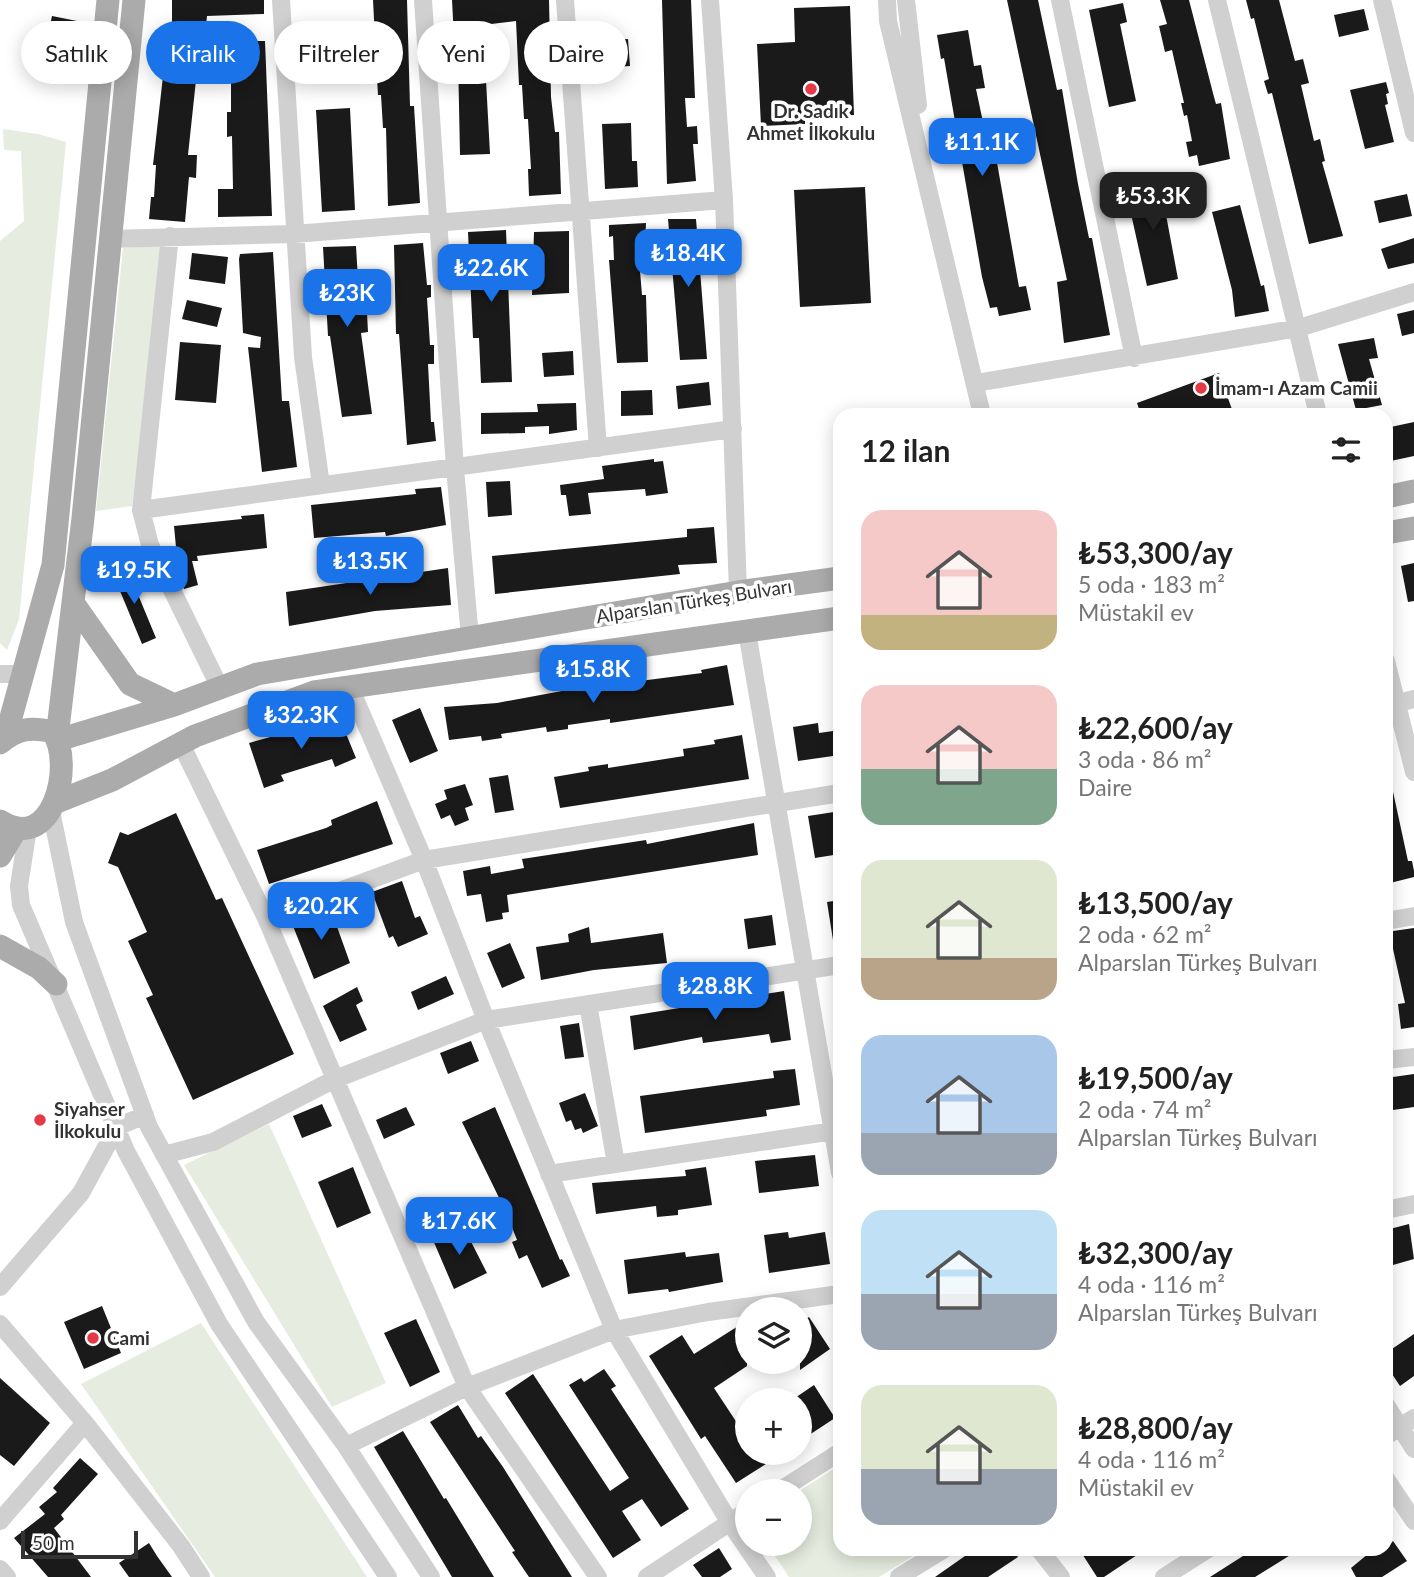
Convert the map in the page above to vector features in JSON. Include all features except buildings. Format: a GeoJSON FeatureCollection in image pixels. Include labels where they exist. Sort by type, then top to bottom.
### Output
{"type":"FeatureCollection","features":[{"type":"Feature","properties":{"kind":"main road"},"geometry":{"type":"LineString","coordinates":[[3,741],[26,669],[53,565],[108,0]]}},
{"type":"Feature","properties":{"kind":"main road"},"geometry":{"type":"LineString","coordinates":[[52,807],[61,780],[57,738],[74,604],[134,0]]}},
{"type":"Feature","properties":{"kind":"main road"},"geometry":{"type":"LineString","coordinates":[[1393,496],[1414,491]]}},
{"type":"Feature","properties":{"kind":"main road"},"geometry":{"type":"LineString","coordinates":[[1393,532],[1414,527]]}},
{"type":"Feature","properties":{"kind":"main road","name":"Alparslan Türkeş Bulvarı"},"geometry":{"type":"LineString","coordinates":[[57,738],[174,705],[257,674],[738,592],[833,579]]}},
{"type":"Feature","properties":{"kind":"main road"},"geometry":{"type":"LineString","coordinates":[[74,604],[130,684],[160,701],[174,705]]}},
{"type":"Feature","properties":{"kind":"main road","name":"Alparslan Türkeş Bulvarı"},"geometry":{"type":"LineString","coordinates":[[15,826],[38,824],[52,807],[181,744],[314,692],[833,619]]}},
{"type":"Feature","properties":{"kind":"main road"},"geometry":{"type":"LineString","coordinates":[[3,741],[12,732],[33,727],[53,732],[57,738]]}},
{"type":"Feature","properties":{"kind":"main road"},"geometry":{"type":"LineString","coordinates":[[0,856],[15,826]]}},
{"type":"Feature","properties":{"kind":"main road"},"geometry":{"type":"LineString","coordinates":[[0,946],[38,968],[56,984]]}},
{"type":"Feature","properties":{"kind":"street"},"geometry":{"type":"LineString","coordinates":[[281,0],[303,357],[321,485]]}},
{"type":"Feature","properties":{"kind":"street"},"geometry":{"type":"LineString","coordinates":[[423,0],[455,468],[470,638]]}},
{"type":"Feature","properties":{"kind":"street"},"geometry":{"type":"LineString","coordinates":[[565,0],[598,448]]}},
{"type":"Feature","properties":{"kind":"street"},"geometry":{"type":"LineString","coordinates":[[710,0],[724,200],[738,592]]}},
{"type":"Feature","properties":{"kind":"street"},"geometry":{"type":"LineString","coordinates":[[887,0],[888,21],[981,408]]}},
{"type":"Feature","properties":{"kind":"street"},"geometry":{"type":"LineString","coordinates":[[906,0],[933,212]]}},
{"type":"Feature","properties":{"kind":"street"},"geometry":{"type":"LineString","coordinates":[[1060,0],[1135,358]]}},
{"type":"Feature","properties":{"kind":"street"},"geometry":{"type":"LineString","coordinates":[[1217,0],[1316,408]]}},
{"type":"Feature","properties":{"kind":"street"},"geometry":{"type":"LineString","coordinates":[[1382,0],[1414,130]]}},
{"type":"Feature","properties":{"kind":"street"},"geometry":{"type":"LineString","coordinates":[[110,239],[294,234],[724,200]]}},
{"type":"Feature","properties":{"kind":"street"},"geometry":{"type":"LineString","coordinates":[[170,236],[141,510],[150,545],[220,688]]}},
{"type":"Feature","properties":{"kind":"street"},"geometry":{"type":"LineString","coordinates":[[976,383],[1299,328],[1414,292]]}},
{"type":"Feature","properties":{"kind":"street"},"geometry":{"type":"LineString","coordinates":[[141,510],[733,429]]}},
{"type":"Feature","properties":{"kind":"street"},"geometry":{"type":"LineString","coordinates":[[747,632],[803,971],[833,1116]]}},
{"type":"Feature","properties":{"kind":"street"},"geometry":{"type":"LineString","coordinates":[[0,674],[15,674],[26,669]]}},
{"type":"Feature","properties":{"kind":"street"},"geometry":{"type":"LineString","coordinates":[[1393,684],[1414,772]]}},
{"type":"Feature","properties":{"kind":"street"},"geometry":{"type":"LineString","coordinates":[[350,687],[424,860],[486,1020],[614,1330],[730,1522],[767,1577]]}},
{"type":"Feature","properties":{"kind":"street"},"geometry":{"type":"LineString","coordinates":[[181,744],[266,918],[333,1080],[467,1387],[598,1577]]}},
{"type":"Feature","properties":{"kind":"street"},"geometry":{"type":"LineString","coordinates":[[266,918],[424,860],[833,794]]}},
{"type":"Feature","properties":{"kind":"street"},"geometry":{"type":"LineString","coordinates":[[52,807],[74,922],[145,1115],[164,1155],[256,1322],[346,1446],[431,1577]]}},
{"type":"Feature","properties":{"kind":"street"},"geometry":{"type":"LineString","coordinates":[[15,826],[21,905],[117,1127],[219,1324],[388,1577]]}},
{"type":"Feature","properties":{"kind":"street"},"geometry":{"type":"LineString","coordinates":[[1393,920],[1414,916]]}},
{"type":"Feature","properties":{"kind":"street"},"geometry":{"type":"LineString","coordinates":[[164,1155],[213,1142],[333,1080],[486,1020],[833,966]]}},
{"type":"Feature","properties":{"kind":"street"},"geometry":{"type":"LineString","coordinates":[[588,1004],[616,1164]]}},
{"type":"Feature","properties":{"kind":"street"},"geometry":{"type":"LineString","coordinates":[[1393,1059],[1414,1057]]}},
{"type":"Feature","properties":{"kind":"street"},"geometry":{"type":"LineString","coordinates":[[0,1287],[6,1269],[81,1193],[117,1127],[145,1115]]}},
{"type":"Feature","properties":{"kind":"street"},"geometry":{"type":"LineString","coordinates":[[549,1174],[833,1131]]}},
{"type":"Feature","properties":{"kind":"street"},"geometry":{"type":"LineString","coordinates":[[1393,1208],[1414,1204]]}},
{"type":"Feature","properties":{"kind":"street"},"geometry":{"type":"LineString","coordinates":[[346,1446],[467,1387],[614,1330],[708,1312],[833,1295]]}},
{"type":"Feature","properties":{"kind":"street"},"geometry":{"type":"LineString","coordinates":[[0,1324],[85,1423],[181,1546],[201,1577]]}},
{"type":"Feature","properties":{"kind":"street"},"geometry":{"type":"LineString","coordinates":[[0,1521],[85,1423]]}},
{"type":"Feature","properties":{"kind":"street"},"geometry":{"type":"LineString","coordinates":[[1400,1427],[1414,1449]]}},
{"type":"Feature","properties":{"kind":"street"},"geometry":{"type":"LineString","coordinates":[[798,1479],[833,1456]]}},
{"type":"Feature","properties":{"kind":"street"},"geometry":{"type":"LineString","coordinates":[[1393,1490],[1414,1521]]}},
{"type":"Feature","properties":{"kind":"street"},"geometry":{"type":"LineString","coordinates":[[647,1577],[735,1519]]}},
{"type":"Feature","properties":{"kind":"street"},"geometry":{"type":"LineString","coordinates":[[899,1577],[933,1556]]}},
{"type":"Feature","properties":{"kind":"street"},"geometry":{"type":"LineString","coordinates":[[1044,1556],[1061,1577]]}},
{"type":"Feature","properties":{"kind":"street"},"geometry":{"type":"LineString","coordinates":[[1164,1577],[1197,1556]]}},
{"type":"Feature","properties":{"kind":"street"},"geometry":{"type":"LineString","coordinates":[[0,1569],[7,1577]]}},
{"type":"Feature","properties":{"kind":"shaded area"},"geometry":{"type":"Polygon","coordinates":[[[3,129],[38,134],[66,142],[19,619],[7,650],[0,643],[0,241],[24,221],[21,151],[4,150],[3,129]]]}},
{"type":"Feature","properties":{"kind":"shaded area"},"geometry":{"type":"Polygon","coordinates":[[[165,245],[132,506],[96,511],[123,248],[165,245]]]}},
{"type":"Feature","properties":{"kind":"shaded area"},"geometry":{"type":"Polygon","coordinates":[[[269,1124],[386,1383],[332,1407],[184,1165],[269,1124]]]}},
{"type":"Feature","properties":{"kind":"shaded area"},"geometry":{"type":"Polygon","coordinates":[[[201,1323],[367,1577],[215,1577],[81,1384],[201,1323]]]}},
{"type":"Feature","properties":{"kind":"shaded area"},"geometry":{"type":"Polygon","coordinates":[[[833,1469],[833,1556],[913,1556],[879,1577],[789,1577],[775,1556],[812,1556],[812,1483],[833,1469]]]}},
{"type":"Feature","properties":{"kind":"place","name":"Dr. Sadık Ahmet İlkokulu"},"geometry":{"type":"Point","coordinates":[811,89]}},
{"type":"Feature","properties":{"kind":"place","name":"İmam-ı Azam Camii"},"geometry":{"type":"Point","coordinates":[1201,388]}},
{"type":"Feature","properties":{"kind":"place","name":"Siyahser İlkokulu"},"geometry":{"type":"Point","coordinates":[40,1120]}},
{"type":"Feature","properties":{"kind":"place","name":"Cami"},"geometry":{"type":"Point","coordinates":[93,1338]}}]}
